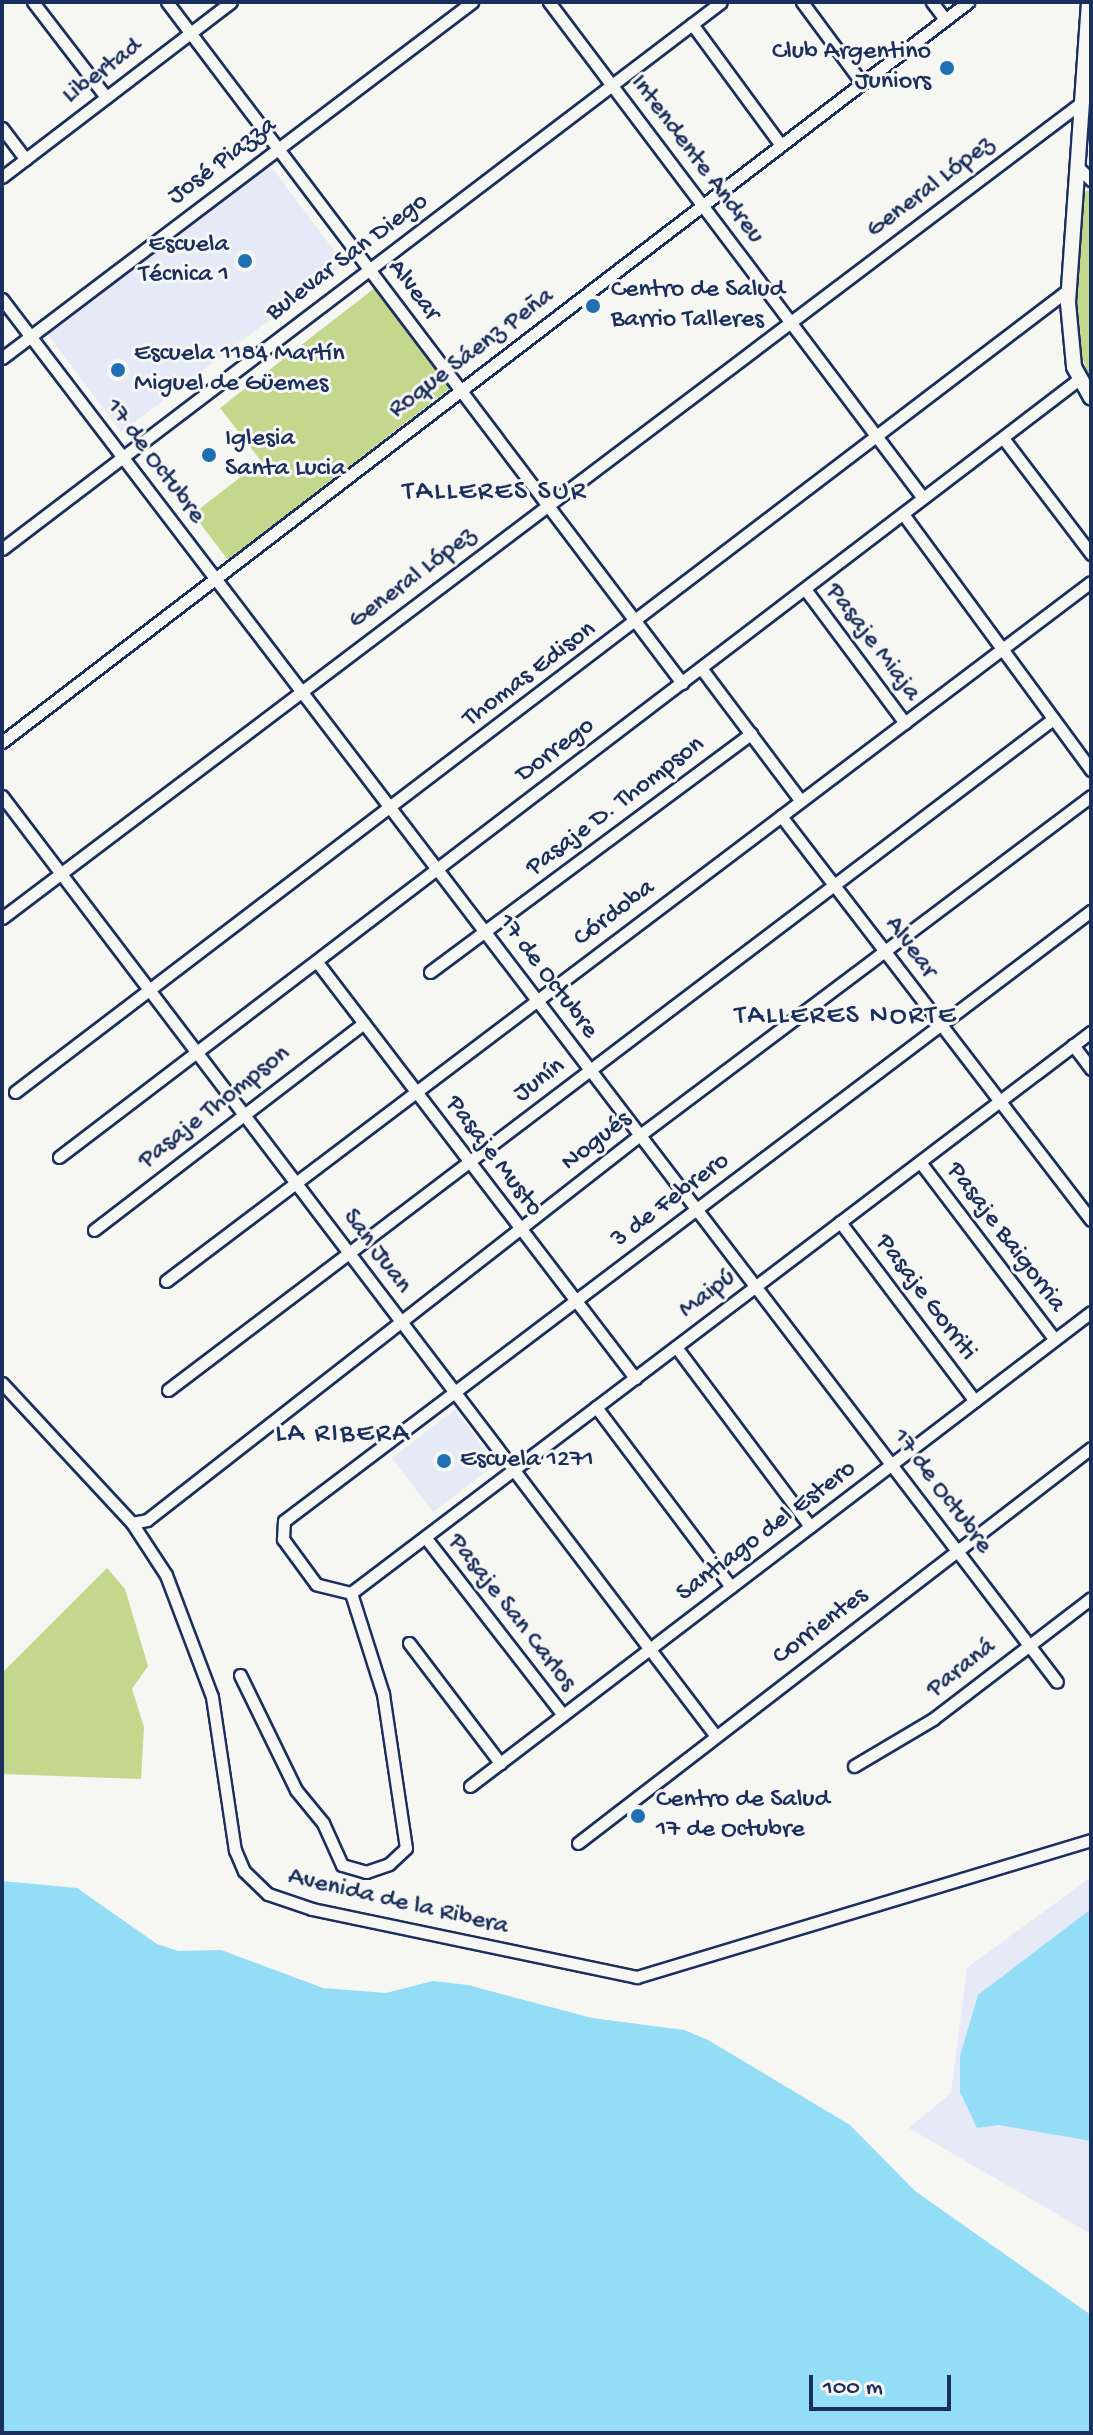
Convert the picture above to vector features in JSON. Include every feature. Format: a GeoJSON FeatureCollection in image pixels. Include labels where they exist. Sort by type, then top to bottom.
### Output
{"type":"FeatureCollection","features":[{"type":"Feature","properties":{"kind":"main road"},"geometry":{"type":"LineString","coordinates":[[1089,2],[1068,326],[1079,379],[1091,398]]}},
{"type":"Feature","properties":{"kind":"street"},"geometry":{"type":"LineString","coordinates":[[33,2],[106,97]]}},
{"type":"Feature","properties":{"kind":"street","name":"Alvear"},"geometry":{"type":"LineString","coordinates":[[167,2],[682,683]]}},
{"type":"Feature","properties":{"kind":"street","name":"Libertad"},"geometry":{"type":"LineString","coordinates":[[2,177],[231,2]]}},
{"type":"Feature","properties":{"kind":"street","name":"José Piazza"},"geometry":{"type":"LineString","coordinates":[[2,358],[472,2]]}},
{"type":"Feature","properties":{"kind":"street","name":"Intendente Andreu"},"geometry":{"type":"LineString","coordinates":[[549,2],[923,498]]}},
{"type":"Feature","properties":{"kind":"street","name":"Bulevar San Diego"},"geometry":{"type":"LineString","coordinates":[[2,549],[721,2]]}},
{"type":"Feature","properties":{"kind":"street"},"geometry":{"type":"LineString","coordinates":[[802,2],[862,83]]}},
{"type":"Feature","properties":{"kind":"street"},"geometry":{"type":"LineString","coordinates":[[932,2],[945,19]]}},
{"type":"Feature","properties":{"kind":"street","name":"Roque Sáenz Peña"},"geometry":{"type":"LineString","coordinates":[[2,742],[968,2]]}},
{"type":"Feature","properties":{"kind":"street"},"geometry":{"type":"LineString","coordinates":[[692,24],[781,145]]}},
{"type":"Feature","properties":{"kind":"street","name":"General López"},"geometry":{"type":"LineString","coordinates":[[2,918],[1082,102]]}},
{"type":"Feature","properties":{"kind":"street"},"geometry":{"type":"LineString","coordinates":[[2,128],[25,159]]}},
{"type":"Feature","properties":{"kind":"street"},"geometry":{"type":"LineString","coordinates":[[1077,166],[1091,180]]}},
{"type":"Feature","properties":{"kind":"street","name":"Thomas Edison"},"geometry":{"type":"LineString","coordinates":[[15,1092],[150,993],[1069,289]]}},
{"type":"Feature","properties":{"kind":"street","name":"17 de Octubre"},"geometry":{"type":"LineString","coordinates":[[2,299],[755,1287],[893,1463],[1057,1682]]}},
{"type":"Feature","properties":{"kind":"street","name":"Dorrego"},"geometry":{"type":"LineString","coordinates":[[59,1157],[1079,379]]}},
{"type":"Feature","properties":{"kind":"street"},"geometry":{"type":"LineString","coordinates":[[1003,438],[1091,554]]}},
{"type":"Feature","properties":{"kind":"street"},"geometry":{"type":"LineString","coordinates":[[903,514],[1091,770]]}},
{"type":"Feature","properties":{"kind":"street","name":"Córdoba"},"geometry":{"type":"LineString","coordinates":[[166,1281],[1091,582]]}},
{"type":"Feature","properties":{"kind":"street","name":"Pasaje Miaja"},"geometry":{"type":"LineString","coordinates":[[805,589],[905,723]]}},
{"type":"Feature","properties":{"kind":"street"},"geometry":{"type":"LineString","coordinates":[[701,668],[801,801]]}},
{"type":"Feature","properties":{"kind":"street","name":"Junín"},"geometry":{"type":"LineString","coordinates":[[168,1390],[1053,719]]}},
{"type":"Feature","properties":{"kind":"street","name":"Pasaje D. Thompson"},"geometry":{"type":"LineString","coordinates":[[430,972],[751,734]]}},
{"type":"Feature","properties":{"kind":"street","name":"San Juan"},"geometry":{"type":"LineString","coordinates":[[2,796],[715,1735]]}},
{"type":"Feature","properties":{"kind":"street","name":"Nogués"},"geometry":{"type":"LineString","coordinates":[[132,1523],[147,1520],[640,1135],[1091,796]]}},
{"type":"Feature","properties":{"kind":"street","name":"Alvear"},"geometry":{"type":"LineString","coordinates":[[781,816],[1091,1220]]}},
{"type":"Feature","properties":{"kind":"street","name":"3 de Febrero"},"geometry":{"type":"LineString","coordinates":[[351,1593],[316,1584],[289,1550],[280,1528],[1091,911]]}},
{"type":"Feature","properties":{"kind":"street","name":"Pasaje Musto"},"geometry":{"type":"LineString","coordinates":[[317,962],[635,1378]]}},
{"type":"Feature","properties":{"kind":"street","name":"Pasaje Thompson"},"geometry":{"type":"LineString","coordinates":[[94,1230],[242,1113],[364,1023]]}},
{"type":"Feature","properties":{"kind":"street","name":"Maipú"},"geometry":{"type":"LineString","coordinates":[[351,1593],[1091,1032]]}},
{"type":"Feature","properties":{"kind":"street"},"geometry":{"type":"LineString","coordinates":[[1073,1045],[1091,1069]]}},
{"type":"Feature","properties":{"kind":"street","name":"Pasaje Baigorria"},"geometry":{"type":"LineString","coordinates":[[920,1162],[1055,1340]]}},
{"type":"Feature","properties":{"kind":"street","name":"Pasaje Gorriti"},"geometry":{"type":"LineString","coordinates":[[840,1222],[975,1401]]}},
{"type":"Feature","properties":{"kind":"street","name":"Santiago del Estero"},"geometry":{"type":"LineString","coordinates":[[470,1786],[1091,1312]]}},
{"type":"Feature","properties":{"kind":"street"},"geometry":{"type":"LineString","coordinates":[[676,1347],[810,1526]]}},
{"type":"Feature","properties":{"kind":"street","name":"Avenida de la Ribera"},"geometry":{"type":"LineString","coordinates":[[2,1383],[132,1523],[166,1575],[212,1697],[244,1871],[268,1894],[312,1909],[637,1977],[1091,1840]]}},
{"type":"Feature","properties":{"kind":"street"},"geometry":{"type":"LineString","coordinates":[[596,1407],[731,1587]]}},
{"type":"Feature","properties":{"kind":"street","name":"Corrientes"},"geometry":{"type":"LineString","coordinates":[[578,1843],[1091,1448]]}},
{"type":"Feature","properties":{"kind":"street","name":"Pasaje San Carlos"},"geometry":{"type":"LineString","coordinates":[[425,1537],[563,1715]]}},
{"type":"Feature","properties":{"kind":"street"},"geometry":{"type":"LineString","coordinates":[[240,1675],[296,1790],[323,1823],[342,1865],[366,1872],[389,1864],[406,1848],[383,1694],[351,1593]]}},
{"type":"Feature","properties":{"kind":"street","name":"Paraná"},"geometry":{"type":"LineString","coordinates":[[854,1766],[933,1719],[1091,1598]]}},
{"type":"Feature","properties":{"kind":"street"},"geometry":{"type":"LineString","coordinates":[[409,1643],[500,1763]]}},
{"type":"Feature","properties":{"kind":"shaded area"},"geometry":{"type":"Polygon","coordinates":[[[270,165],[344,264],[121,432],[47,333],[270,165]]]}},
{"type":"Feature","properties":{"kind":"shaded area","name":"Escuela 1271"},"geometry":{"type":"Polygon","coordinates":[[[455,1410],[496,1464],[433,1512],[392,1458],[455,1410]]]}},
{"type":"Feature","properties":{"kind":"shaded area"},"geometry":{"type":"Polygon","coordinates":[[[1091,1877],[1091,2234],[909,2128],[951,2093],[967,1968],[1091,1877]]]}},
{"type":"Feature","properties":{"kind":"green space"},"geometry":{"type":"Polygon","coordinates":[[[1091,190],[1091,383],[1075,334],[1074,301],[1082,192],[1091,190]]]}},
{"type":"Feature","properties":{"kind":"green space"},"geometry":{"type":"Polygon","coordinates":[[[376,287],[453,386],[228,560],[193,514],[261,461],[220,408],[376,287]]]}},
{"type":"Feature","properties":{"kind":"green space"},"geometry":{"type":"Polygon","coordinates":[[[107,1568],[125,1589],[148,1666],[132,1689],[144,1727],[141,1779],[2,1774],[2,1673],[107,1568]]]}},
{"type":"Feature","properties":{"kind":"water"},"geometry":{"type":"Polygon","coordinates":[[[2,1881],[77,1888],[157,1944],[178,1951],[221,1950],[323,1988],[386,1993],[433,1981],[468,1985],[592,2018],[684,2030],[708,2040],[850,2125],[915,2191],[1091,2315],[1091,2433],[2,2433],[2,1881]]]}},
{"type":"Feature","properties":{"kind":"water"},"geometry":{"type":"Polygon","coordinates":[[[1091,1909],[1091,2141],[999,2125],[977,2128],[960,2092],[960,2056],[978,1995],[1091,1909]]]}},
{"type":"Feature","properties":{"kind":"place","name":"Club Argentino Juniors"},"geometry":{"type":"Point","coordinates":[947,68]}},
{"type":"Feature","properties":{"kind":"place","name":"Escuela Técnica 1"},"geometry":{"type":"Point","coordinates":[245,261]}},
{"type":"Feature","properties":{"kind":"place","name":"Centro de Salud Barrio Talleres"},"geometry":{"type":"Point","coordinates":[593,306]}},
{"type":"Feature","properties":{"kind":"place","name":"Escuela 1184 Martín Miguel de Güemes"},"geometry":{"type":"Point","coordinates":[118,370]}},
{"type":"Feature","properties":{"kind":"place","name":"Iglesia Santa Lucia"},"geometry":{"type":"Point","coordinates":[209,455]}},
{"type":"Feature","properties":{"kind":"place","name":"Escuela 1271"},"geometry":{"type":"Point","coordinates":[444,1461]}},
{"type":"Feature","properties":{"kind":"place","name":"Centro de Salud 17 de Octubre"},"geometry":{"type":"Point","coordinates":[638,1816]}},
{"type":"Feature","properties":{"kind":"district","name":"TALLERES SUR"},"geometry":{"type":"Point","coordinates":[495,493]}},
{"type":"Feature","properties":{"kind":"district","name":"TALLERES NORTE"},"geometry":{"type":"Point","coordinates":[846,1017]}},
{"type":"Feature","properties":{"kind":"district","name":"LA RIBERA"},"geometry":{"type":"Point","coordinates":[343,1435]}}]}
